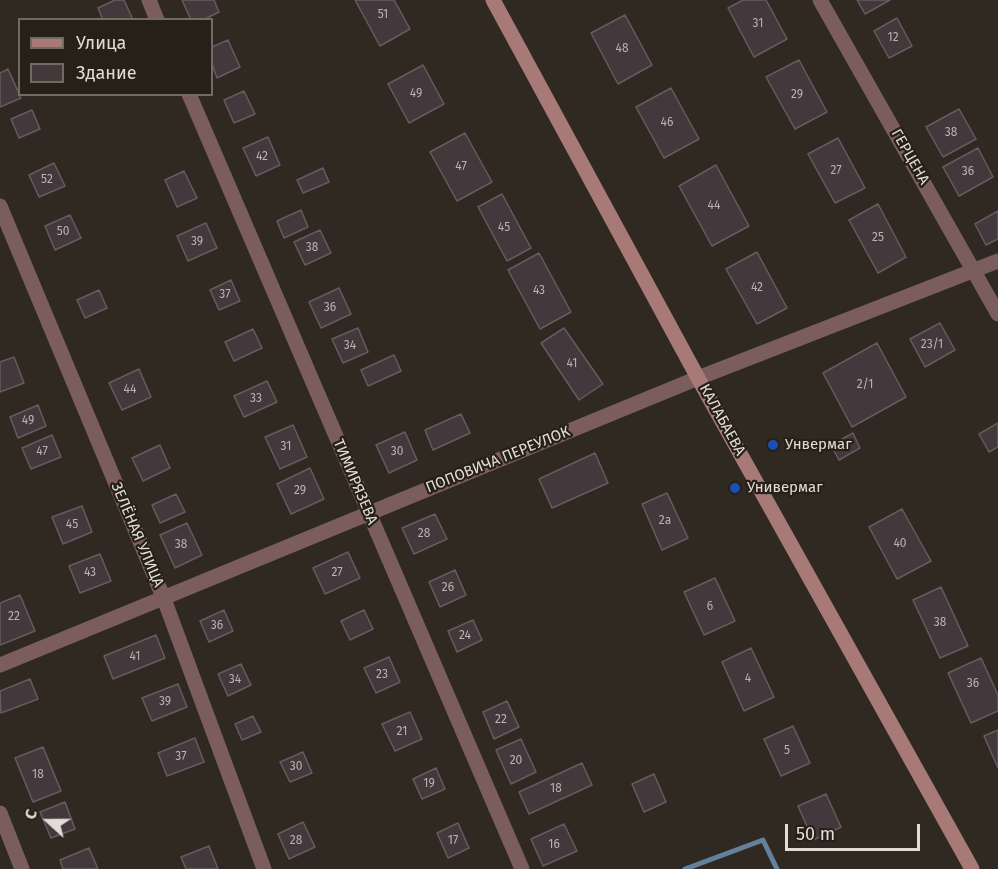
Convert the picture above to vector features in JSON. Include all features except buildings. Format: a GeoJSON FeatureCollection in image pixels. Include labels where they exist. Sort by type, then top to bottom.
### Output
{"type":"FeatureCollection","features":[{"type":"Feature","properties":{"kind":"street"},"geometry":{"type":"LineString","coordinates":[[149,0],[156,18]]}},
{"type":"Feature","properties":{"kind":"street","name":"КАЛАБАЕВА"},"geometry":{"type":"LineString","coordinates":[[493,0],[698,378],[972,869]]}},
{"type":"Feature","properties":{"kind":"street","name":"ГЕРЦЕНА"},"geometry":{"type":"LineString","coordinates":[[820,0],[998,314]]}},
{"type":"Feature","properties":{"kind":"street","name":"ТИМИРЯЗЕВА"},"geometry":{"type":"LineString","coordinates":[[190,96],[522,869]]}},
{"type":"Feature","properties":{"kind":"street","name":"ЗЕЛЁНАЯ УЛИЦА"},"geometry":{"type":"LineString","coordinates":[[0,206],[164,599],[264,869]]}},
{"type":"Feature","properties":{"kind":"street","name":"ПОПОВИЧА ПЕРЕУЛОК"},"geometry":{"type":"LineString","coordinates":[[0,665],[698,378],[998,261]]}},
{"type":"Feature","properties":{"kind":"street"},"geometry":{"type":"LineString","coordinates":[[0,813],[22,869]]}},
{"type":"Feature","properties":{"kind":"waterway"},"geometry":{"type":"LineString","coordinates":[[685,869],[763,840],[777,869]]}},
{"type":"Feature","properties":{"kind":"place","name":"Унвермаг"},"geometry":{"type":"Point","coordinates":[773,445]}},
{"type":"Feature","properties":{"kind":"place","name":"Универмаг"},"geometry":{"type":"Point","coordinates":[735,488]}}]}
